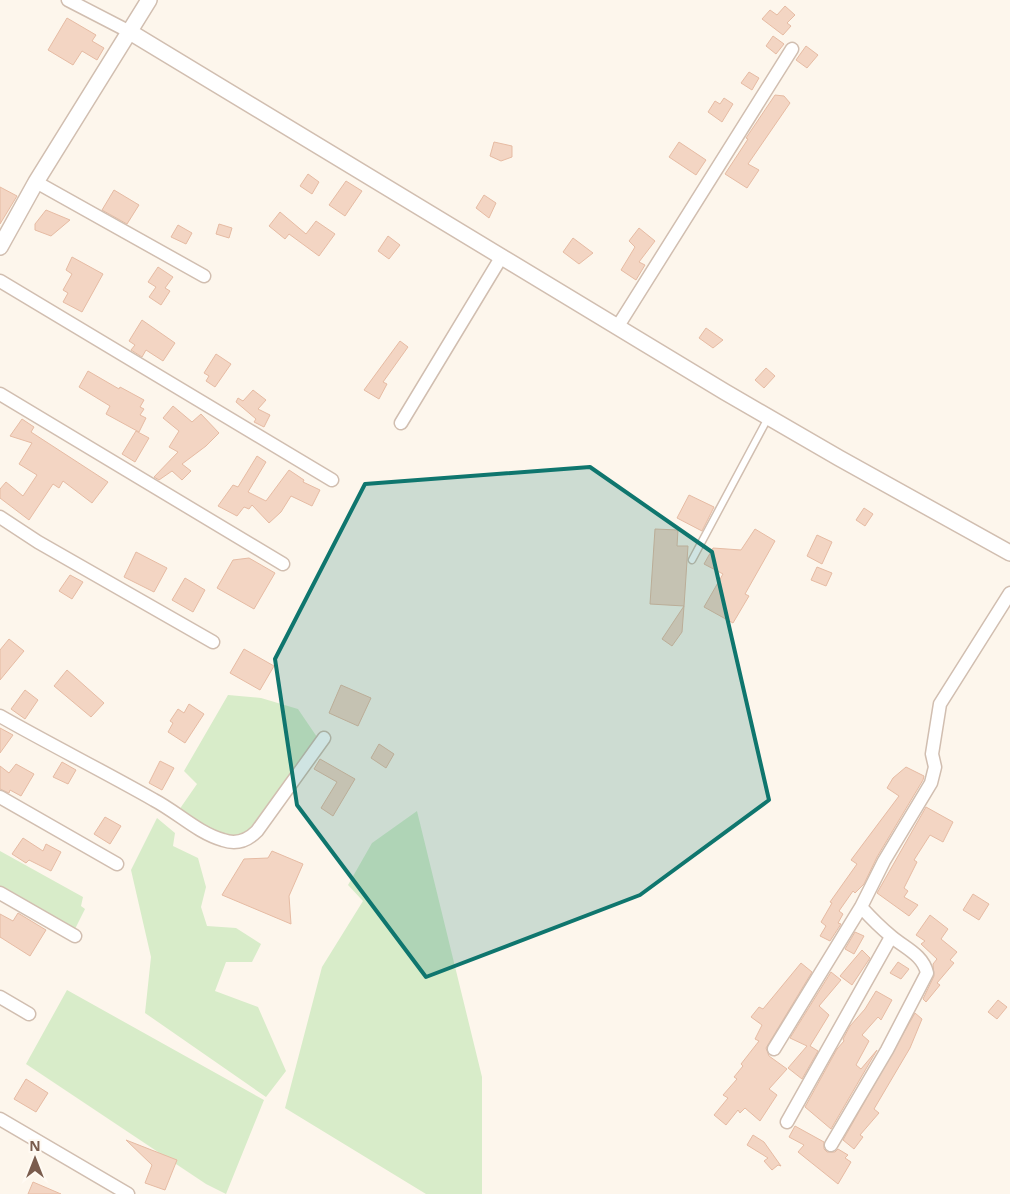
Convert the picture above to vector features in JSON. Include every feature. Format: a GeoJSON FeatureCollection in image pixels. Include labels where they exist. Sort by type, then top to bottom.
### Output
{"type":"FeatureCollection","features":[{"type":"Feature","properties":{"kind":"street"},"geometry":{"type":"LineString","coordinates":[[68,0],[130,32],[769,417],[1010,552]]}},
{"type":"Feature","properties":{"kind":"street"},"geometry":{"type":"LineString","coordinates":[[0,247],[36,182],[149,0]]}},
{"type":"Feature","properties":{"kind":"street"},"geometry":{"type":"LineString","coordinates":[[618,326],[792,49]]}},
{"type":"Feature","properties":{"kind":"street"},"geometry":{"type":"LineString","coordinates":[[36,182],[204,276]]}},
{"type":"Feature","properties":{"kind":"street"},"geometry":{"type":"LineString","coordinates":[[401,423],[502,256]]}},
{"type":"Feature","properties":{"kind":"street"},"geometry":{"type":"LineString","coordinates":[[0,281],[332,480]]}},
{"type":"Feature","properties":{"kind":"street"},"geometry":{"type":"LineString","coordinates":[[0,394],[283,564]]}},
{"type":"Feature","properties":{"kind":"street"},"geometry":{"type":"LineString","coordinates":[[0,517],[38,542],[213,642]]}},
{"type":"Feature","properties":{"kind":"street"},"geometry":{"type":"LineString","coordinates":[[774,1048],[861,907],[884,861],[931,783],[935,767],[932,754],[940,704],[1010,593]]}},
{"type":"Feature","properties":{"kind":"street"},"geometry":{"type":"LineString","coordinates":[[0,716],[156,801],[207,833],[224,841],[238,842],[250,838],[257,831],[324,738]]}},
{"type":"Feature","properties":{"kind":"street"},"geometry":{"type":"LineString","coordinates":[[0,796],[117,864]]}},
{"type":"Feature","properties":{"kind":"street"},"geometry":{"type":"LineString","coordinates":[[0,893],[75,936]]}},
{"type":"Feature","properties":{"kind":"street"},"geometry":{"type":"LineString","coordinates":[[831,1145],[891,1042],[927,973],[925,966],[918,957],[891,937],[861,907]]}},
{"type":"Feature","properties":{"kind":"street"},"geometry":{"type":"LineString","coordinates":[[787,1122],[891,937]]}},
{"type":"Feature","properties":{"kind":"street"},"geometry":{"type":"LineString","coordinates":[[0,997],[29,1014]]}},
{"type":"Feature","properties":{"kind":"street"},"geometry":{"type":"LineString","coordinates":[[0,1118],[128,1194]]}},
{"type":"Feature","properties":{"kind":"lane"},"geometry":{"type":"LineString","coordinates":[[692,560],[769,417]]}},
{"type":"Feature","properties":{"kind":"highlighted area"},"geometry":{"type":"Polygon","coordinates":[[[590,467],[712,552],[769,800],[640,895],[426,977],[297,805],[275,659],[365,484],[590,467]]]}},
{"type":"Feature","properties":{"kind":"green space"},"geometry":{"type":"Polygon","coordinates":[[[228,695],[261,698],[298,709],[317,737],[246,834],[224,837],[179,810],[197,784],[184,771],[228,695]]]}},
{"type":"Feature","properties":{"kind":"green space"},"geometry":{"type":"Polygon","coordinates":[[[417,811],[482,1077],[482,1194],[426,1194],[285,1108],[322,967],[363,901],[348,885],[372,843],[417,811]]]}},
{"type":"Feature","properties":{"kind":"green space"},"geometry":{"type":"Polygon","coordinates":[[[157,818],[175,833],[173,846],[198,858],[206,887],[201,907],[207,926],[236,928],[261,944],[252,962],[226,962],[215,991],[258,1007],[286,1071],[266,1097],[145,1013],[151,957],[131,870],[157,818]]]}},
{"type":"Feature","properties":{"kind":"green space"},"geometry":{"type":"Polygon","coordinates":[[[0,851],[83,897],[81,906],[85,909],[74,931],[0,888],[0,851]]]}},
{"type":"Feature","properties":{"kind":"green space"},"geometry":{"type":"Polygon","coordinates":[[[67,990],[264,1100],[226,1194],[206,1184],[26,1064],[67,990]]]}},
{"type":"Feature","properties":{"kind":"building"},"geometry":{"type":"Polygon","coordinates":[[[785,6],[795,15],[787,23],[791,26],[783,35],[762,19],[770,10],[777,15],[785,6]]]}},
{"type":"Feature","properties":{"kind":"building"},"geometry":{"type":"Polygon","coordinates":[[[67,18],[96,35],[92,41],[104,48],[97,60],[82,51],[73,65],[48,50],[67,18]]]}},
{"type":"Feature","properties":{"kind":"building"},"geometry":{"type":"Polygon","coordinates":[[[773,36],[784,44],[776,54],[766,46],[773,36]]]}},
{"type":"Feature","properties":{"kind":"building"},"geometry":{"type":"Polygon","coordinates":[[[806,46],[818,55],[807,68],[796,60],[806,46]]]}},
{"type":"Feature","properties":{"kind":"building"},"geometry":{"type":"Polygon","coordinates":[[[749,72],[759,78],[752,90],[741,83],[749,72]]]}},
{"type":"Feature","properties":{"kind":"building"},"geometry":{"type":"Polygon","coordinates":[[[775,95],[784,96],[790,103],[748,164],[759,170],[747,188],[725,174],[748,139],[746,138],[775,95]]]}},
{"type":"Feature","properties":{"kind":"building"},"geometry":{"type":"Polygon","coordinates":[[[724,98],[733,104],[722,122],[708,112],[715,101],[720,104],[724,98]]]}},
{"type":"Feature","properties":{"kind":"building"},"geometry":{"type":"Polygon","coordinates":[[[494,142],[512,146],[512,157],[501,161],[490,156],[494,142]]]}},
{"type":"Feature","properties":{"kind":"building"},"geometry":{"type":"Polygon","coordinates":[[[679,142],[706,160],[696,175],[669,157],[679,142]]]}},
{"type":"Feature","properties":{"kind":"building"},"geometry":{"type":"Polygon","coordinates":[[[308,174],[319,182],[312,194],[300,186],[308,174]]]}},
{"type":"Feature","properties":{"kind":"building"},"geometry":{"type":"Polygon","coordinates":[[[346,181],[362,191],[345,216],[329,205],[346,181]]]}},
{"type":"Feature","properties":{"kind":"building"},"geometry":{"type":"Polygon","coordinates":[[[0,187],[17,196],[0,224],[0,187]]]}},
{"type":"Feature","properties":{"kind":"building"},"geometry":{"type":"Polygon","coordinates":[[[114,190],[139,205],[127,224],[102,210],[114,190]]]}},
{"type":"Feature","properties":{"kind":"building"},"geometry":{"type":"Polygon","coordinates":[[[484,195],[496,203],[489,218],[476,208],[484,195]]]}},
{"type":"Feature","properties":{"kind":"building"},"geometry":{"type":"Polygon","coordinates":[[[46,210],[70,220],[51,236],[35,230],[35,224],[46,210]]]}},
{"type":"Feature","properties":{"kind":"building"},"geometry":{"type":"Polygon","coordinates":[[[280,212],[306,234],[316,221],[335,234],[319,256],[289,234],[285,239],[269,226],[280,212]]]}},
{"type":"Feature","properties":{"kind":"building"},"geometry":{"type":"Polygon","coordinates":[[[219,224],[232,228],[229,238],[216,234],[219,224]]]}},
{"type":"Feature","properties":{"kind":"building"},"geometry":{"type":"Polygon","coordinates":[[[178,225],[192,233],[186,244],[171,237],[178,225]]]}},
{"type":"Feature","properties":{"kind":"building"},"geometry":{"type":"Polygon","coordinates":[[[639,228],[655,241],[639,262],[645,265],[636,280],[621,270],[635,247],[629,241],[639,228]]]}},
{"type":"Feature","properties":{"kind":"building"},"geometry":{"type":"Polygon","coordinates":[[[388,236],[400,245],[389,259],[378,251],[388,236]]]}},
{"type":"Feature","properties":{"kind":"building"},"geometry":{"type":"Polygon","coordinates":[[[573,238],[593,253],[579,264],[563,252],[573,238]]]}},
{"type":"Feature","properties":{"kind":"building"},"geometry":{"type":"Polygon","coordinates":[[[72,257],[103,274],[82,312],[63,302],[68,293],[63,290],[72,274],[66,270],[72,257]]]}},
{"type":"Feature","properties":{"kind":"building"},"geometry":{"type":"Polygon","coordinates":[[[158,267],[173,277],[165,288],[170,291],[161,305],[149,297],[156,287],[148,282],[158,267]]]}},
{"type":"Feature","properties":{"kind":"building"},"geometry":{"type":"Polygon","coordinates":[[[142,320],[175,343],[163,361],[146,350],[142,357],[131,350],[135,345],[129,341],[142,320]]]}},
{"type":"Feature","properties":{"kind":"building"},"geometry":{"type":"Polygon","coordinates":[[[706,328],[723,340],[713,348],[699,338],[706,328]]]}},
{"type":"Feature","properties":{"kind":"building"},"geometry":{"type":"Polygon","coordinates":[[[400,341],[408,347],[383,382],[387,384],[379,399],[364,390],[400,341]]]}},
{"type":"Feature","properties":{"kind":"building"},"geometry":{"type":"Polygon","coordinates":[[[216,354],[231,364],[215,387],[206,381],[209,376],[204,373],[216,354]]]}},
{"type":"Feature","properties":{"kind":"building"},"geometry":{"type":"Polygon","coordinates":[[[766,368],[775,376],[764,388],[755,380],[766,368]]]}},
{"type":"Feature","properties":{"kind":"building"},"geometry":{"type":"Polygon","coordinates":[[[88,371],[119,389],[120,387],[144,400],[140,407],[144,409],[140,415],[146,418],[139,432],[106,414],[110,406],[79,387],[88,371]]]}},
{"type":"Feature","properties":{"kind":"building"},"geometry":{"type":"Polygon","coordinates":[[[253,390],[266,400],[258,409],[270,415],[264,427],[254,422],[256,419],[236,402],[238,398],[243,401],[253,390]]]}},
{"type":"Feature","properties":{"kind":"building"},"geometry":{"type":"Polygon","coordinates":[[[173,406],[192,422],[201,414],[219,433],[206,446],[182,464],[191,471],[182,480],[172,471],[159,480],[154,477],[178,452],[169,447],[179,431],[163,418],[173,406]]]}},
{"type":"Feature","properties":{"kind":"building"},"geometry":{"type":"Polygon","coordinates":[[[22,419],[34,427],[31,432],[108,482],[92,503],[63,481],[59,488],[53,484],[29,520],[0,498],[0,489],[6,482],[23,496],[37,475],[19,464],[32,443],[10,436],[22,419]]]}},
{"type":"Feature","properties":{"kind":"building"},"geometry":{"type":"Polygon","coordinates":[[[136,431],[149,438],[135,462],[122,454],[136,431]]]}},
{"type":"Feature","properties":{"kind":"building"},"geometry":{"type":"Polygon","coordinates":[[[257,456],[266,462],[248,492],[266,501],[289,470],[304,480],[303,482],[320,490],[312,506],[291,496],[281,512],[269,523],[252,505],[249,509],[244,507],[237,516],[218,506],[233,485],[238,487],[257,456]]]}},
{"type":"Feature","properties":{"kind":"building"},"geometry":{"type":"Polygon","coordinates":[[[689,495],[714,507],[702,531],[677,518],[689,495]]]}},
{"type":"Feature","properties":{"kind":"building"},"geometry":{"type":"Polygon","coordinates":[[[864,508],[873,514],[865,526],[856,520],[864,508]]]}},
{"type":"Feature","properties":{"kind":"building"},"geometry":{"type":"Polygon","coordinates":[[[655,529],[678,530],[677,546],[688,546],[684,606],[650,604],[655,529]]]}},
{"type":"Feature","properties":{"kind":"building"},"geometry":{"type":"Polygon","coordinates":[[[755,529],[775,541],[745,594],[749,596],[733,623],[704,607],[723,574],[704,564],[713,548],[741,550],[755,529]]]}},
{"type":"Feature","properties":{"kind":"building"},"geometry":{"type":"Polygon","coordinates":[[[817,535],[832,542],[822,564],[807,556],[817,535]]]}},
{"type":"Feature","properties":{"kind":"building"},"geometry":{"type":"Polygon","coordinates":[[[136,552],[167,568],[154,592],[124,577],[136,552]]]}},
{"type":"Feature","properties":{"kind":"building"},"geometry":{"type":"Polygon","coordinates":[[[249,558],[275,573],[254,609],[217,588],[233,560],[249,558]]]}},
{"type":"Feature","properties":{"kind":"building"},"geometry":{"type":"Polygon","coordinates":[[[817,567],[832,573],[826,586],[811,580],[817,567]]]}},
{"type":"Feature","properties":{"kind":"building"},"geometry":{"type":"Polygon","coordinates":[[[70,575],[83,582],[72,599],[59,591],[70,575]]]}},
{"type":"Feature","properties":{"kind":"building"},"geometry":{"type":"Polygon","coordinates":[[[185,578],[205,590],[193,612],[172,600],[185,578]]]}},
{"type":"Feature","properties":{"kind":"building"},"geometry":{"type":"Polygon","coordinates":[[[684,606],[682,632],[672,646],[662,639],[684,606]]]}},
{"type":"Feature","properties":{"kind":"building"},"geometry":{"type":"Polygon","coordinates":[[[9,639],[24,651],[0,680],[0,650],[9,639]]]}},
{"type":"Feature","properties":{"kind":"building"},"geometry":{"type":"Polygon","coordinates":[[[244,649],[274,666],[260,690],[230,673],[244,649]]]}},
{"type":"Feature","properties":{"kind":"building"},"geometry":{"type":"Polygon","coordinates":[[[67,670],[104,703],[91,717],[54,686],[67,670]]]}},
{"type":"Feature","properties":{"kind":"building"},"geometry":{"type":"Polygon","coordinates":[[[341,685],[371,698],[358,726],[329,713],[341,685]]]}},
{"type":"Feature","properties":{"kind":"building"},"geometry":{"type":"Polygon","coordinates":[[[25,690],[38,700],[25,719],[11,709],[25,690]]]}},
{"type":"Feature","properties":{"kind":"building"},"geometry":{"type":"Polygon","coordinates":[[[189,704],[204,714],[185,743],[168,732],[173,723],[170,721],[178,709],[184,713],[189,704]]]}},
{"type":"Feature","properties":{"kind":"building"},"geometry":{"type":"Polygon","coordinates":[[[0,728],[13,735],[0,753],[0,728]]]}},
{"type":"Feature","properties":{"kind":"building"},"geometry":{"type":"Polygon","coordinates":[[[379,744],[394,754],[386,768],[371,758],[379,744]]]}},
{"type":"Feature","properties":{"kind":"building"},"geometry":{"type":"Polygon","coordinates":[[[320,759],[355,779],[333,816],[321,808],[337,782],[314,769],[320,759]]]}},
{"type":"Feature","properties":{"kind":"building"},"geometry":{"type":"Polygon","coordinates":[[[160,761],[174,768],[162,790],[149,783],[160,761]]]}},
{"type":"Feature","properties":{"kind":"building"},"geometry":{"type":"Polygon","coordinates":[[[62,762],[76,770],[68,784],[53,777],[62,762]]]}},
{"type":"Feature","properties":{"kind":"building"},"geometry":{"type":"Polygon","coordinates":[[[16,764],[34,774],[21,796],[10,790],[9,793],[0,789],[0,766],[9,773],[16,764]]]}},
{"type":"Feature","properties":{"kind":"building"},"geometry":{"type":"Polygon","coordinates":[[[906,767],[924,776],[923,780],[877,857],[864,884],[855,893],[853,891],[839,911],[843,914],[838,923],[841,924],[830,941],[820,936],[826,926],[821,922],[832,903],[830,902],[857,864],[851,860],[899,796],[887,788],[893,778],[906,767]]]}},
{"type":"Feature","properties":{"kind":"building"},"geometry":{"type":"Polygon","coordinates":[[[926,807],[953,822],[943,842],[930,835],[914,860],[917,862],[904,888],[908,891],[904,897],[918,905],[909,916],[877,893],[926,807]]]}},
{"type":"Feature","properties":{"kind":"building"},"geometry":{"type":"Polygon","coordinates":[[[105,817],[121,826],[110,844],[94,834],[105,817]]]}},
{"type":"Feature","properties":{"kind":"building"},"geometry":{"type":"Polygon","coordinates":[[[23,838],[43,851],[46,844],[61,852],[51,871],[29,860],[26,863],[12,854],[23,838]]]}},
{"type":"Feature","properties":{"kind":"building"},"geometry":{"type":"Polygon","coordinates":[[[272,851],[303,864],[289,896],[291,924],[222,895],[244,859],[268,858],[272,851]]]}},
{"type":"Feature","properties":{"kind":"building"},"geometry":{"type":"Polygon","coordinates":[[[973,894],[989,904],[979,920],[963,910],[973,894]]]}},
{"type":"Feature","properties":{"kind":"building"},"geometry":{"type":"Polygon","coordinates":[[[18,913],[46,930],[30,956],[0,937],[0,914],[13,921],[18,913]]]}},
{"type":"Feature","properties":{"kind":"building"},"geometry":{"type":"Polygon","coordinates":[[[930,915],[948,929],[941,939],[957,952],[950,960],[954,963],[937,983],[940,985],[926,1002],[923,999],[934,976],[933,964],[937,959],[921,944],[925,941],[916,935],[930,915]]]}},
{"type":"Feature","properties":{"kind":"building"},"geometry":{"type":"Polygon","coordinates":[[[855,932],[864,936],[854,954],[845,949],[855,932]]]}},
{"type":"Feature","properties":{"kind":"building"},"geometry":{"type":"Polygon","coordinates":[[[862,950],[870,958],[852,985],[840,976],[862,950]]]}},
{"type":"Feature","properties":{"kind":"building"},"geometry":{"type":"Polygon","coordinates":[[[898,962],[909,969],[901,979],[890,973],[898,962]]]}},
{"type":"Feature","properties":{"kind":"building"},"geometry":{"type":"Polygon","coordinates":[[[801,963],[812,972],[766,1048],[769,1056],[787,1069],[769,1089],[777,1095],[760,1121],[745,1108],[740,1113],[738,1110],[726,1125],[714,1115],[728,1098],[723,1095],[737,1079],[734,1077],[743,1066],[741,1064],[759,1041],[755,1039],[762,1025],[751,1017],[759,1007],[763,1009],[801,963]]]}},
{"type":"Feature","properties":{"kind":"building"},"geometry":{"type":"Polygon","coordinates":[[[831,972],[841,980],[819,1006],[829,1015],[810,1046],[818,1051],[802,1079],[788,1068],[807,1046],[790,1038],[831,972]]]}},
{"type":"Feature","properties":{"kind":"building"},"geometry":{"type":"Polygon","coordinates":[[[876,991],[892,1000],[881,1020],[878,1017],[862,1035],[869,1041],[856,1065],[861,1069],[877,1050],[831,1129],[805,1107],[837,1049],[844,1041],[843,1039],[850,1026],[865,1009],[876,991]]]}},
{"type":"Feature","properties":{"kind":"building"},"geometry":{"type":"Polygon","coordinates":[[[998,1000],[1007,1007],[997,1019],[988,1012],[998,1000]]]}},
{"type":"Feature","properties":{"kind":"building"},"geometry":{"type":"Polygon","coordinates":[[[915,1013],[922,1019],[910,1048],[874,1109],[879,1113],[860,1135],[863,1137],[854,1149],[843,1140],[915,1013]]]}},
{"type":"Feature","properties":{"kind":"building"},"geometry":{"type":"Polygon","coordinates":[[[26,1079],[48,1093],[36,1112],[14,1099],[26,1079]]]}},
{"type":"Feature","properties":{"kind":"building"},"geometry":{"type":"Polygon","coordinates":[[[795,1126],[824,1142],[824,1149],[827,1152],[835,1152],[838,1149],[848,1155],[845,1158],[851,1162],[838,1184],[798,1152],[804,1145],[789,1137],[795,1126]]]}},
{"type":"Feature","properties":{"kind":"building"},"geometry":{"type":"Polygon","coordinates":[[[753,1135],[764,1142],[781,1166],[778,1165],[772,1170],[764,1161],[768,1158],[747,1145],[753,1135]]]}},
{"type":"Feature","properties":{"kind":"building"},"geometry":{"type":"Polygon","coordinates":[[[126,1140],[177,1160],[165,1190],[145,1183],[152,1165],[126,1140]]]}},
{"type":"Feature","properties":{"kind":"building"},"geometry":{"type":"Polygon","coordinates":[[[33,1182],[61,1194],[28,1194],[33,1182]]]}}]}
